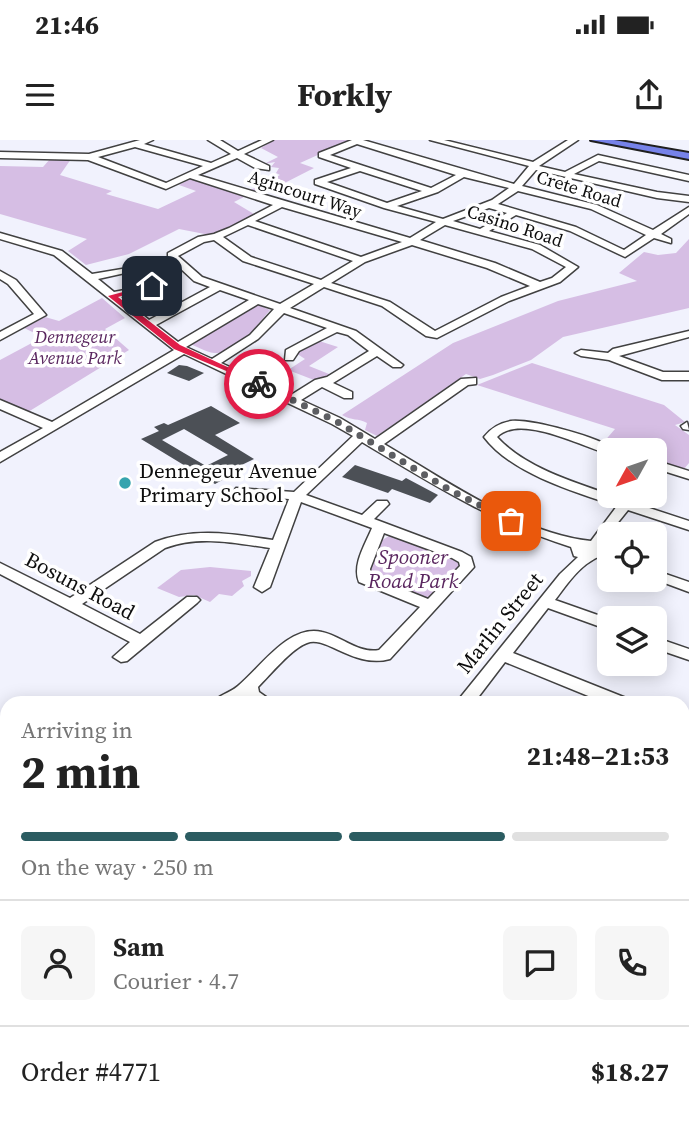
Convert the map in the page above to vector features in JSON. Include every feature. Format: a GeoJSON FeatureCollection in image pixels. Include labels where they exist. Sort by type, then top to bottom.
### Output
{"type":"FeatureCollection","features":[{"type":"Feature","properties":{"kind":"main road"},"geometry":{"type":"LineString","coordinates":[[596,140],[689,156]]}},
{"type":"Feature","properties":{"kind":"street"},"geometry":{"type":"LineString","coordinates":[[119,140],[213,166]]}},
{"type":"Feature","properties":{"kind":"street"},"geometry":{"type":"LineString","coordinates":[[0,155],[89,157],[149,140]]}},
{"type":"Feature","properties":{"kind":"street"},"geometry":{"type":"LineString","coordinates":[[212,140],[253,164],[267,167]]}},
{"type":"Feature","properties":{"kind":"street"},"geometry":{"type":"LineString","coordinates":[[89,157],[134,172],[163,186],[269,140]]}},
{"type":"Feature","properties":{"kind":"street"},"geometry":{"type":"LineString","coordinates":[[434,140],[657,195],[689,199]]}},
{"type":"Feature","properties":{"kind":"street"},"geometry":{"type":"LineString","coordinates":[[327,284],[361,260],[410,242],[443,222],[490,205],[517,187],[534,166],[574,140]]}},
{"type":"Feature","properties":{"kind":"street","name":"Crete Road"},"geometry":{"type":"LineString","coordinates":[[359,168],[322,155],[357,141],[463,174],[594,207],[668,241]]}},
{"type":"Feature","properties":{"kind":"street"},"geometry":{"type":"LineString","coordinates":[[567,174],[591,159],[598,158],[689,178]]}},
{"type":"Feature","properties":{"kind":"street"},"geometry":{"type":"LineString","coordinates":[[359,168],[430,191]]}},
{"type":"Feature","properties":{"kind":"street","name":"Casino Road"},"geometry":{"type":"LineString","coordinates":[[359,168],[318,182],[387,206],[536,247],[573,267],[556,280],[539,286]]}},
{"type":"Feature","properties":{"kind":"street"},"geometry":{"type":"LineString","coordinates":[[387,206],[430,191],[463,174]]}},
{"type":"Feature","properties":{"kind":"street","name":"Agincourt Way"},"geometry":{"type":"LineString","coordinates":[[191,176],[255,193],[279,205],[497,267],[539,286]]}},
{"type":"Feature","properties":{"kind":"street"},"geometry":{"type":"LineString","coordinates":[[279,205],[216,237],[201,239],[172,255],[186,271],[218,287],[337,327],[397,365]]}},
{"type":"Feature","properties":{"kind":"street"},"geometry":{"type":"LineString","coordinates":[[490,205],[573,229],[610,249],[628,254],[689,210]]}},
{"type":"Feature","properties":{"kind":"street"},"geometry":{"type":"LineString","coordinates":[[481,232],[515,212]]}},
{"type":"Feature","properties":{"kind":"street"},"geometry":{"type":"LineString","coordinates":[[248,222],[361,260]]}},
{"type":"Feature","properties":{"kind":"street"},"geometry":{"type":"LineString","coordinates":[[0,236],[58,253],[180,349],[292,400],[362,436],[481,507],[593,551]]}},
{"type":"Feature","properties":{"kind":"street"},"geometry":{"type":"LineString","coordinates":[[216,237],[247,259],[386,304],[430,334],[439,335],[505,299],[539,286]]}},
{"type":"Feature","properties":{"kind":"street"},"geometry":{"type":"LineString","coordinates":[[213,363],[254,337],[270,320],[286,309],[386,251]]}},
{"type":"Feature","properties":{"kind":"street"},"geometry":{"type":"LineString","coordinates":[[90,278],[130,269]]}},
{"type":"Feature","properties":{"kind":"street"},"geometry":{"type":"LineString","coordinates":[[0,274],[12,282],[41,314],[0,337]]}},
{"type":"Feature","properties":{"kind":"street"},"geometry":{"type":"LineString","coordinates":[[112,296],[152,286]]}},
{"type":"Feature","properties":{"kind":"street"},"geometry":{"type":"LineString","coordinates":[[148,325],[218,287]]}},
{"type":"Feature","properties":{"kind":"street"},"geometry":{"type":"LineString","coordinates":[[0,458],[257,300]]}},
{"type":"Feature","properties":{"kind":"street"},"geometry":{"type":"LineString","coordinates":[[289,358],[290,352],[296,347],[337,327]]}},
{"type":"Feature","properties":{"kind":"street"},"geometry":{"type":"LineString","coordinates":[[611,357],[617,351],[689,334]]}},
{"type":"Feature","properties":{"kind":"street"},"geometry":{"type":"LineString","coordinates":[[292,400],[377,351]]}},
{"type":"Feature","properties":{"kind":"street"},"geometry":{"type":"LineString","coordinates":[[580,353],[611,357],[662,376],[689,376]]}},
{"type":"Feature","properties":{"kind":"street"},"geometry":{"type":"LineString","coordinates":[[376,444],[463,384],[472,381]]}},
{"type":"Feature","properties":{"kind":"street"},"geometry":{"type":"LineString","coordinates":[[324,383],[348,395]]}},
{"type":"Feature","properties":{"kind":"street"},"geometry":{"type":"LineString","coordinates":[[0,404],[46,430]]}},
{"type":"Feature","properties":{"kind":"street"},"geometry":{"type":"LineString","coordinates":[[597,446],[522,423],[500,426],[490,437],[496,445],[526,463],[597,489]]}},
{"type":"Feature","properties":{"kind":"street"},"geometry":{"type":"LineString","coordinates":[[262,587],[297,496],[362,436]]}},
{"type":"Feature","properties":{"kind":"street"},"geometry":{"type":"LineString","coordinates":[[667,469],[689,475]]}},
{"type":"Feature","properties":{"kind":"street"},"geometry":{"type":"LineString","coordinates":[[231,696],[249,684],[298,640],[310,635],[377,657],[393,648],[467,566],[466,561],[297,496],[241,491]]}},
{"type":"Feature","properties":{"kind":"street"},"geometry":{"type":"LineString","coordinates":[[364,521],[382,503]]}},
{"type":"Feature","properties":{"kind":"street","name":"Marlin Street"},"geometry":{"type":"LineString","coordinates":[[469,696],[572,569],[593,551],[623,508]]}},
{"type":"Feature","properties":{"kind":"street"},"geometry":{"type":"LineString","coordinates":[[647,508],[689,526]]}},
{"type":"Feature","properties":{"kind":"street"},"geometry":{"type":"LineString","coordinates":[[380,526],[363,569],[364,579],[431,606]]}},
{"type":"Feature","properties":{"kind":"street"},"geometry":{"type":"LineString","coordinates":[[71,604],[160,545],[176,539],[207,537],[277,545]]}},
{"type":"Feature","properties":{"kind":"street","name":"Bosuns Road"},"geometry":{"type":"LineString","coordinates":[[0,568],[141,641]]}},
{"type":"Feature","properties":{"kind":"street"},"geometry":{"type":"LineString","coordinates":[[667,579],[689,587]]}},
{"type":"Feature","properties":{"kind":"street"},"geometry":{"type":"LineString","coordinates":[[121,657],[192,600]]}},
{"type":"Feature","properties":{"kind":"street"},"geometry":{"type":"LineString","coordinates":[[545,602],[597,621]]}},
{"type":"Feature","properties":{"kind":"street"},"geometry":{"type":"LineString","coordinates":[[667,647],[689,655]]}},
{"type":"Feature","properties":{"kind":"street"},"geometry":{"type":"LineString","coordinates":[[502,655],[605,696]]}},
{"type":"Feature","properties":{"kind":"street"},"geometry":{"type":"LineString","coordinates":[[249,684],[254,696]]}},
{"type":"Feature","properties":{"kind":"green space"},"geometry":{"type":"Polygon","coordinates":[[[274,140],[351,140],[300,163],[314,168],[263,194],[254,192],[234,202],[254,214],[215,236],[179,229],[129,254],[86,265],[68,251],[87,239],[0,214],[0,166],[43,167],[50,159],[71,159],[60,175],[112,191],[106,194],[158,209],[196,191],[179,185],[191,178],[245,193],[280,175],[276,173],[279,168],[271,167],[275,162],[264,164],[278,157],[261,148],[274,140]]]}},
{"type":"Feature","properties":{"kind":"green space"},"geometry":{"type":"Polygon","coordinates":[[[689,239],[689,308],[563,337],[531,360],[480,379],[466,374],[377,436],[365,430],[367,423],[342,415],[453,343],[558,301],[637,281],[619,273],[644,252],[658,255],[676,253],[689,239]]]}},
{"type":"Feature","properties":{"kind":"green space","name":"Dennegeur Avenue Park"},"geometry":{"type":"Polygon","coordinates":[[[102,298],[125,318],[105,329],[129,350],[28,412],[0,400],[0,360],[43,337],[24,328],[45,317],[59,321],[102,298]]]}},
{"type":"Feature","properties":{"kind":"green space"},"geometry":{"type":"Polygon","coordinates":[[[255,303],[270,310],[246,337],[231,349],[214,353],[188,343],[255,303]]]}},
{"type":"Feature","properties":{"kind":"green space"},"geometry":{"type":"Polygon","coordinates":[[[319,341],[338,347],[309,366],[334,376],[314,380],[288,370],[305,359],[296,353],[319,341]]]}},
{"type":"Feature","properties":{"kind":"green space"},"geometry":{"type":"Polygon","coordinates":[[[532,363],[664,405],[685,422],[675,425],[689,435],[689,463],[684,469],[667,464],[667,438],[607,438],[615,429],[477,385],[532,363]]]}},
{"type":"Feature","properties":{"kind":"green space","name":"Spooner Road Park"},"geometry":{"type":"Polygon","coordinates":[[[389,536],[455,559],[461,564],[461,568],[426,599],[368,575],[379,542],[389,536]]]}},
{"type":"Feature","properties":{"kind":"green space"},"geometry":{"type":"Polygon","coordinates":[[[210,567],[251,571],[251,576],[242,581],[244,586],[232,596],[219,594],[210,602],[194,595],[179,597],[157,588],[181,570],[210,567]]]}},
{"type":"Feature","properties":{"kind":"building"},"geometry":{"type":"Polygon","coordinates":[[[179,365],[204,373],[189,381],[167,373],[179,365]]]}},
{"type":"Feature","properties":{"kind":"building","name":"Dennegeur Avenue Primary School"},"geometry":{"type":"Polygon","coordinates":[[[211,406],[240,423],[215,435],[254,459],[221,475],[226,478],[215,484],[141,439],[159,431],[154,427],[164,423],[168,425],[211,406]],[[184,429],[162,440],[206,466],[228,455],[184,429]]]}},
{"type":"Feature","properties":{"kind":"building"},"geometry":{"type":"Polygon","coordinates":[[[355,465],[402,481],[406,478],[438,495],[430,503],[392,489],[388,493],[342,477],[355,465]]]}},
{"type":"Feature","properties":{"kind":"way so far"},"geometry":{"type":"LineString","coordinates":[[259,384],[336,421],[448,489],[511,521]]}},
{"type":"Feature","properties":{"kind":"place","name":"Dennegeur Avenue Primary School"},"geometry":{"type":"Point","coordinates":[125,483]}},
{"type":"Feature","properties":{"kind":"route"},"geometry":{"type":"LineString","coordinates":[[152,286],[112,296],[177,347],[259,384]]}}]}
